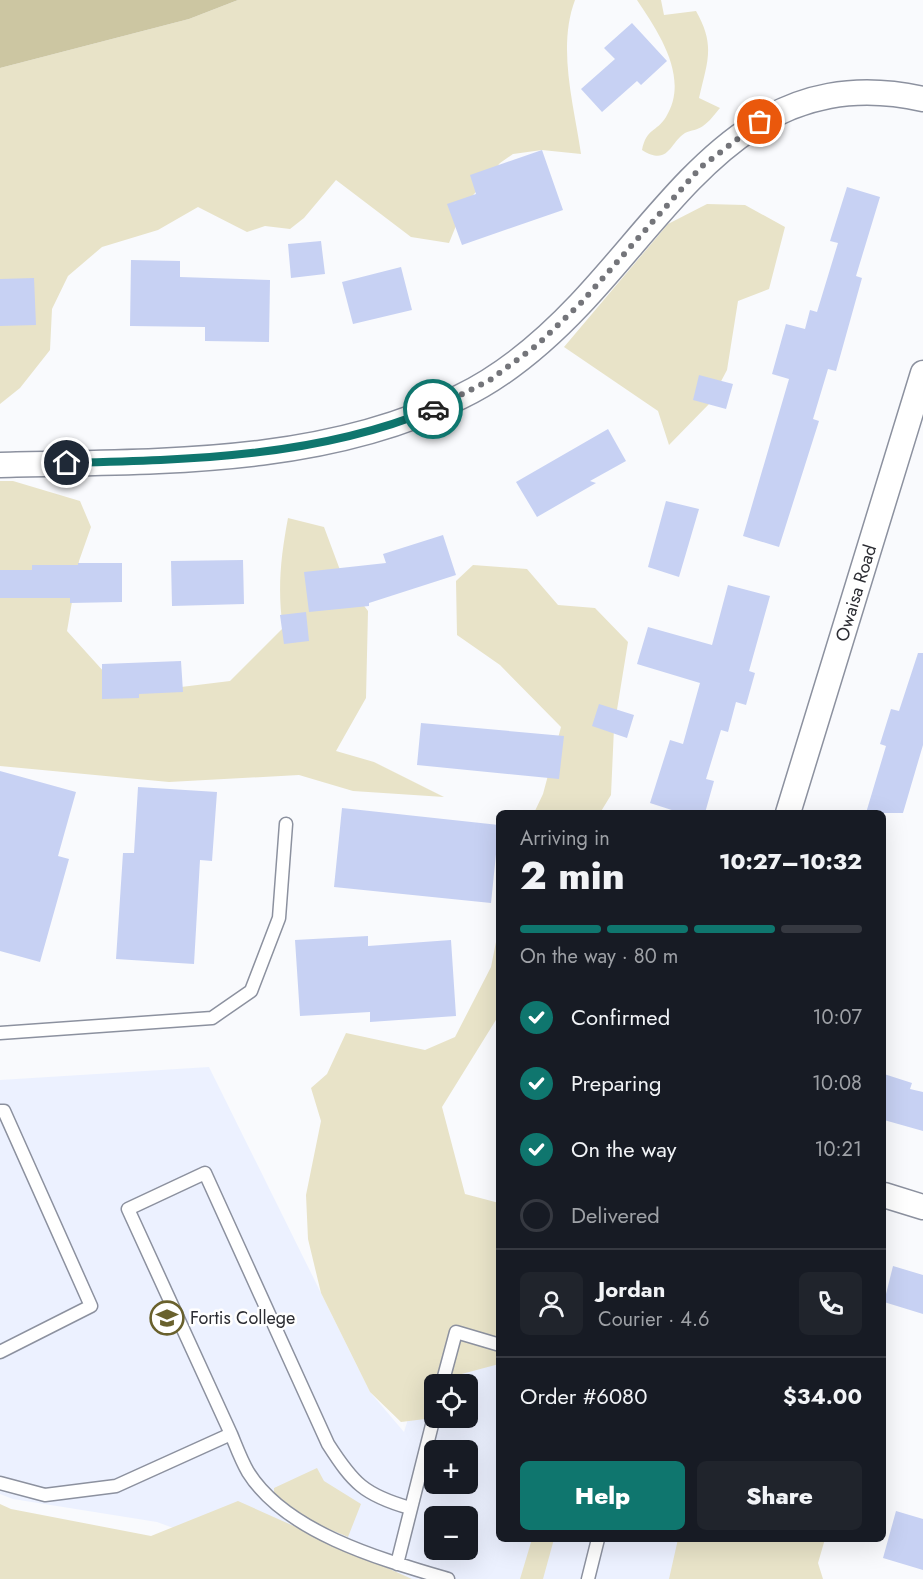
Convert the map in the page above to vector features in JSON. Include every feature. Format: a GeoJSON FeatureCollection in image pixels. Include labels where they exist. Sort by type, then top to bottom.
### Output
{"type":"FeatureCollection","features":[{"type":"Feature","properties":{"kind":"street"},"geometry":{"type":"LineString","coordinates":[[0,465],[104,462],[277,451],[337,441],[398,424],[480,386],[537,345],[580,304],[701,167],[760,122],[818,98],[844,93],[895,93],[923,99]]}},
{"type":"Feature","properties":{"kind":"street","name":"Owaisa Road"},"geometry":{"type":"LineString","coordinates":[[789,810],[923,373]]}},
{"type":"Feature","properties":{"kind":"street"},"geometry":{"type":"LineString","coordinates":[[886,1196],[923,1207]]}},
{"type":"Feature","properties":{"kind":"lane"},"geometry":{"type":"LineString","coordinates":[[0,1033],[212,1018],[251,991],[279,918],[286,824]]}},
{"type":"Feature","properties":{"kind":"lane"},"geometry":{"type":"LineString","coordinates":[[0,1111],[4,1111],[91,1306],[0,1352]]}},
{"type":"Feature","properties":{"kind":"lane"},"geometry":{"type":"LineString","coordinates":[[410,1509],[381,1500],[351,1478],[328,1443],[205,1173],[128,1209],[248,1472],[275,1504],[325,1535],[397,1564],[448,1579]]}},
{"type":"Feature","properties":{"kind":"lane"},"geometry":{"type":"LineString","coordinates":[[445,1374],[456,1332],[496,1345]]}},
{"type":"Feature","properties":{"kind":"lane"},"geometry":{"type":"LineString","coordinates":[[397,1564],[431,1428]]}},
{"type":"Feature","properties":{"kind":"lane"},"geometry":{"type":"LineString","coordinates":[[0,1483],[45,1495],[116,1486],[231,1434]]}},
{"type":"Feature","properties":{"kind":"lane"},"geometry":{"type":"LineString","coordinates":[[588,1579],[597,1542]]}},
{"type":"Feature","properties":{"kind":"shaded area"},"geometry":{"type":"Polygon","coordinates":[[[0,0],[238,0],[189,19],[0,68],[0,0]]]}},
{"type":"Feature","properties":{"kind":"shaded area"},"geometry":{"type":"Polygon","coordinates":[[[238,0],[575,0],[567,37],[567,57],[581,154],[542,150],[513,154],[500,163],[464,206],[449,243],[411,237],[336,180],[304,218],[290,229],[265,226],[247,232],[198,207],[158,230],[102,247],[68,276],[52,309],[50,350],[20,388],[0,404],[0,68],[189,19],[238,0]]]}},
{"type":"Feature","properties":{"kind":"shaded area"},"geometry":{"type":"Polygon","coordinates":[[[637,0],[661,0],[664,15],[696,11],[708,44],[707,64],[699,98],[720,108],[705,124],[685,133],[668,151],[658,156],[642,150],[646,137],[666,117],[673,102],[675,87],[673,72],[662,41],[637,0]]]}},
{"type":"Feature","properties":{"kind":"shaded area"},"geometry":{"type":"Polygon","coordinates":[[[707,204],[745,205],[785,227],[769,289],[738,301],[727,370],[709,404],[669,445],[658,411],[564,347],[668,224],[707,204]]]}},
{"type":"Feature","properties":{"kind":"shaded area"},"geometry":{"type":"Polygon","coordinates":[[[0,481],[13,481],[80,501],[91,527],[79,561],[67,631],[124,694],[230,681],[283,628],[280,600],[281,573],[288,518],[324,527],[343,578],[368,611],[366,698],[336,751],[374,762],[444,797],[353,791],[299,775],[169,782],[0,766],[0,481]]]}},
{"type":"Feature","properties":{"kind":"shaded area"},"geometry":{"type":"Polygon","coordinates":[[[473,565],[527,569],[558,605],[595,608],[628,642],[614,728],[611,795],[602,810],[535,810],[543,794],[561,727],[500,665],[457,635],[456,581],[473,565]]]}},
{"type":"Feature","properties":{"kind":"shaded area"},"geometry":{"type":"Polygon","coordinates":[[[496,942],[496,1020],[442,1107],[465,1194],[496,1202],[496,1365],[462,1374],[424,1374],[424,1419],[401,1422],[370,1392],[321,1293],[308,1239],[306,1195],[321,1121],[311,1088],[327,1074],[346,1033],[425,1050],[455,1037],[491,967],[496,942]]]}},
{"type":"Feature","properties":{"kind":"shaded area","name":"Fortis College"},"geometry":{"type":"Polygon","coordinates":[[[209,1067],[370,1392],[404,1432],[442,1309],[496,1325],[496,1542],[691,1542],[681,1579],[312,1579],[157,1522],[13,1499],[0,1494],[0,1080],[209,1067]]]}},
{"type":"Feature","properties":{"kind":"shaded area"},"geometry":{"type":"Polygon","coordinates":[[[317,1468],[324,1481],[361,1504],[348,1537],[312,1522],[274,1494],[274,1488],[317,1468]]]}},
{"type":"Feature","properties":{"kind":"shaded area"},"geometry":{"type":"Polygon","coordinates":[[[238,1501],[412,1579],[0,1579],[0,1504],[11,1509],[151,1536],[238,1501]]]}},
{"type":"Feature","properties":{"kind":"shaded area"},"geometry":{"type":"Polygon","coordinates":[[[531,1542],[553,1542],[543,1579],[520,1579],[531,1542]]]}},
{"type":"Feature","properties":{"kind":"shaded area"},"geometry":{"type":"Polygon","coordinates":[[[677,1542],[824,1542],[818,1563],[823,1579],[669,1579],[677,1542]]]}},
{"type":"Feature","properties":{"kind":"building"},"geometry":{"type":"Polygon","coordinates":[[[632,23],[667,61],[641,85],[637,81],[602,112],[581,89],[615,59],[604,48],[632,23]]]}},
{"type":"Feature","properties":{"kind":"building"},"geometry":{"type":"Polygon","coordinates":[[[542,150],[563,210],[462,245],[447,204],[476,194],[470,175],[542,150]]]}},
{"type":"Feature","properties":{"kind":"building"},"geometry":{"type":"Polygon","coordinates":[[[847,187],[880,197],[856,276],[862,278],[836,371],[828,369],[813,419],[819,421],[779,547],[743,536],[789,379],[772,374],[786,324],[805,329],[810,310],[817,312],[838,243],[830,241],[847,187]]]}},
{"type":"Feature","properties":{"kind":"building"},"geometry":{"type":"Polygon","coordinates":[[[321,241],[325,274],[291,278],[288,244],[321,241]]]}},
{"type":"Feature","properties":{"kind":"building"},"geometry":{"type":"Polygon","coordinates":[[[131,260],[180,261],[180,277],[270,280],[269,342],[205,341],[205,327],[130,326],[131,260]]]}},
{"type":"Feature","properties":{"kind":"building"},"geometry":{"type":"Polygon","coordinates":[[[401,267],[412,310],[353,324],[342,282],[401,267]]]}},
{"type":"Feature","properties":{"kind":"building"},"geometry":{"type":"Polygon","coordinates":[[[34,278],[36,325],[0,326],[0,279],[34,278]]]}},
{"type":"Feature","properties":{"kind":"building"},"geometry":{"type":"Polygon","coordinates":[[[699,375],[733,384],[726,409],[693,400],[699,375]]]}},
{"type":"Feature","properties":{"kind":"building"},"geometry":{"type":"Polygon","coordinates":[[[608,429],[626,461],[590,481],[596,483],[537,517],[516,482],[608,429]]]}},
{"type":"Feature","properties":{"kind":"building"},"geometry":{"type":"Polygon","coordinates":[[[666,501],[699,509],[679,577],[648,567],[666,501]]]}},
{"type":"Feature","properties":{"kind":"building"},"geometry":{"type":"Polygon","coordinates":[[[443,535],[456,575],[369,603],[369,606],[309,612],[304,572],[386,563],[383,554],[443,535]]]}},
{"type":"Feature","properties":{"kind":"building"},"geometry":{"type":"Polygon","coordinates":[[[243,560],[244,604],[172,606],[171,561],[243,560]]]}},
{"type":"Feature","properties":{"kind":"building"},"geometry":{"type":"Polygon","coordinates":[[[78,563],[122,563],[122,602],[70,603],[70,598],[0,598],[0,570],[32,570],[32,565],[78,565],[78,563]]]}},
{"type":"Feature","properties":{"kind":"building"},"geometry":{"type":"Polygon","coordinates":[[[728,585],[770,596],[749,671],[755,673],[746,705],[736,702],[728,732],[721,730],[706,779],[714,781],[706,810],[672,810],[650,803],[670,740],[683,744],[700,683],[637,664],[648,627],[712,645],[728,585]]]}},
{"type":"Feature","properties":{"kind":"building"},"geometry":{"type":"Polygon","coordinates":[[[306,612],[309,641],[284,644],[280,615],[306,612]]]}},
{"type":"Feature","properties":{"kind":"building"},"geometry":{"type":"Polygon","coordinates":[[[918,653],[923,653],[923,745],[903,813],[867,810],[886,746],[880,744],[891,709],[899,711],[918,653]]]}},
{"type":"Feature","properties":{"kind":"building"},"geometry":{"type":"Polygon","coordinates":[[[181,661],[183,692],[139,694],[139,698],[102,699],[102,664],[181,661]]]}},
{"type":"Feature","properties":{"kind":"building"},"geometry":{"type":"Polygon","coordinates":[[[599,704],[634,715],[627,738],[592,726],[599,704]]]}},
{"type":"Feature","properties":{"kind":"building"},"geometry":{"type":"Polygon","coordinates":[[[421,723],[564,736],[559,779],[417,765],[421,723]]]}},
{"type":"Feature","properties":{"kind":"building"},"geometry":{"type":"Polygon","coordinates":[[[0,771],[76,792],[58,856],[69,859],[40,962],[0,951],[0,771]]]}},
{"type":"Feature","properties":{"kind":"building"},"geometry":{"type":"Polygon","coordinates":[[[138,787],[217,792],[212,861],[200,860],[194,964],[116,959],[123,853],[134,853],[138,787]]]}},
{"type":"Feature","properties":{"kind":"building"},"geometry":{"type":"Polygon","coordinates":[[[342,808],[496,825],[496,854],[491,903],[334,887],[342,808]]]}},
{"type":"Feature","properties":{"kind":"building"},"geometry":{"type":"Polygon","coordinates":[[[368,936],[368,946],[451,940],[456,1016],[370,1022],[370,1012],[300,1016],[295,940],[368,936]]]}},
{"type":"Feature","properties":{"kind":"building"},"geometry":{"type":"Polygon","coordinates":[[[886,1075],[912,1083],[910,1089],[923,1092],[923,1131],[886,1121],[886,1075]]]}},
{"type":"Feature","properties":{"kind":"building"},"geometry":{"type":"Polygon","coordinates":[[[893,1266],[923,1275],[923,1314],[886,1303],[893,1266]]]}},
{"type":"Feature","properties":{"kind":"building"},"geometry":{"type":"Polygon","coordinates":[[[896,1511],[923,1519],[923,1570],[883,1558],[896,1511]]]}},
{"type":"Feature","properties":{"kind":"way so far"},"geometry":{"type":"LineString","coordinates":[[433,409],[490,380],[537,345],[580,304],[701,167],[760,122]]}},
{"type":"Feature","properties":{"kind":"place","name":"Fortis College"},"geometry":{"type":"Point","coordinates":[167,1318]}},
{"type":"Feature","properties":{"kind":"route"},"geometry":{"type":"LineString","coordinates":[[67,463],[233,455],[284,450],[337,441],[398,424],[433,409]]}}]}
